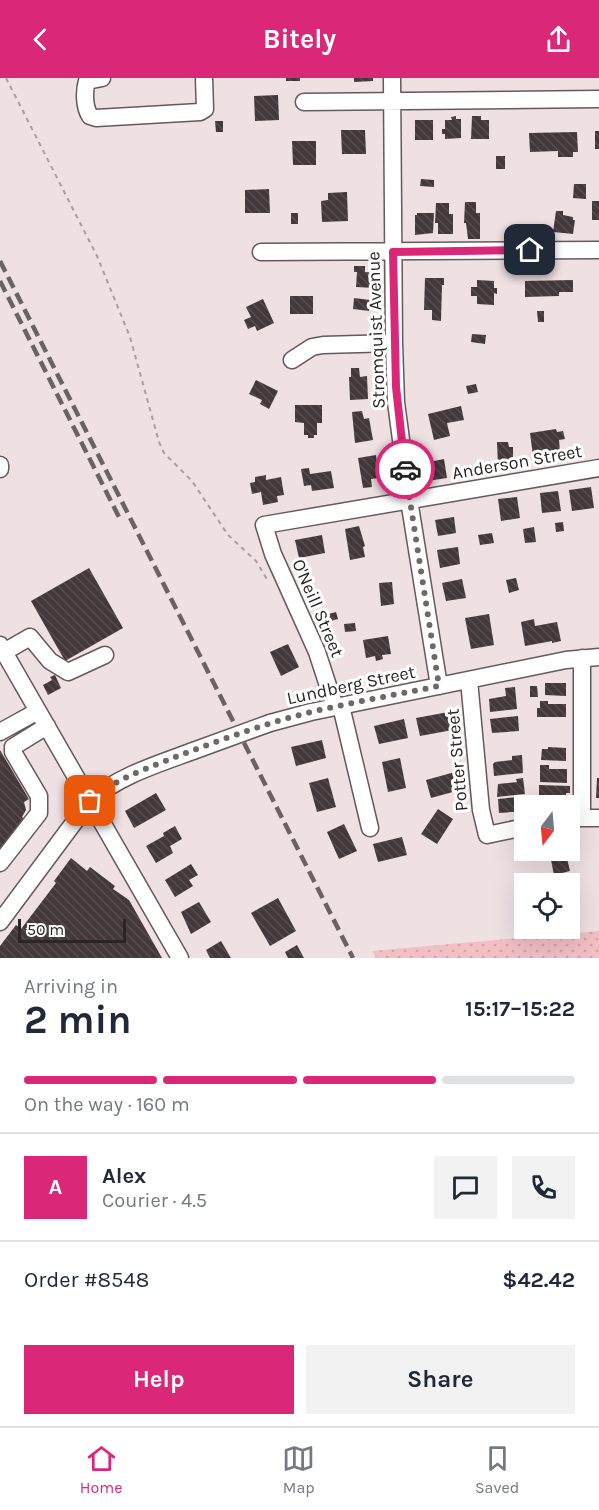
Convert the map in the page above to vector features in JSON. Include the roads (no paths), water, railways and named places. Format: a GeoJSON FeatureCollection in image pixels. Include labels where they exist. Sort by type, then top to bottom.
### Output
{"type":"FeatureCollection","features":[{"type":"Feature","properties":{"kind":"street"},"geometry":{"type":"LineString","coordinates":[[102,78],[87,81],[85,87],[87,111],[90,116],[96,118],[200,112],[205,109],[204,78]]}},
{"type":"Feature","properties":{"kind":"street","name":"Stromquist Avenue"},"geometry":{"type":"LineString","coordinates":[[392,78],[394,343],[399,429],[439,686]]}},
{"type":"Feature","properties":{"kind":"street"},"geometry":{"type":"LineString","coordinates":[[304,102],[599,99]]}},
{"type":"Feature","properties":{"kind":"street"},"geometry":{"type":"LineString","coordinates":[[261,252],[599,250]]}},
{"type":"Feature","properties":{"kind":"street"},"geometry":{"type":"LineString","coordinates":[[292,360],[312,347],[394,343]]}},
{"type":"Feature","properties":{"kind":"street","name":"Anderson Street"},"geometry":{"type":"LineString","coordinates":[[264,525],[599,468]]}},
{"type":"Feature","properties":{"kind":"street","name":"O'Neill Street"},"geometry":{"type":"LineString","coordinates":[[264,525],[270,547],[321,661],[338,707],[370,828]]}},
{"type":"Feature","properties":{"kind":"street"},"geometry":{"type":"LineString","coordinates":[[105,655],[68,672],[50,661],[30,637],[3,654],[43,719],[180,958]]}},
{"type":"Feature","properties":{"kind":"street","name":"Lundberg Street"},"geometry":{"type":"LineString","coordinates":[[0,922],[90,801],[108,787],[125,778],[270,723],[439,686],[582,658],[599,657]]}},
{"type":"Feature","properties":{"kind":"street"},"geometry":{"type":"LineString","coordinates":[[582,658],[584,818]]}},
{"type":"Feature","properties":{"kind":"street","name":"Potter Street"},"geometry":{"type":"LineString","coordinates":[[470,680],[481,810],[487,835],[514,829]]}},
{"type":"Feature","properties":{"kind":"street"},"geometry":{"type":"LineString","coordinates":[[0,732],[43,719]]}},
{"type":"Feature","properties":{"kind":"street"},"geometry":{"type":"LineString","coordinates":[[0,863],[39,813],[39,796],[13,752],[13,747],[43,719]]}},
{"type":"Feature","properties":{"kind":"railway"},"geometry":{"type":"LineString","coordinates":[[0,261],[353,958]]}},
{"type":"Feature","properties":{"kind":"railway"},"geometry":{"type":"LineString","coordinates":[[0,281],[120,519]]}}]}
